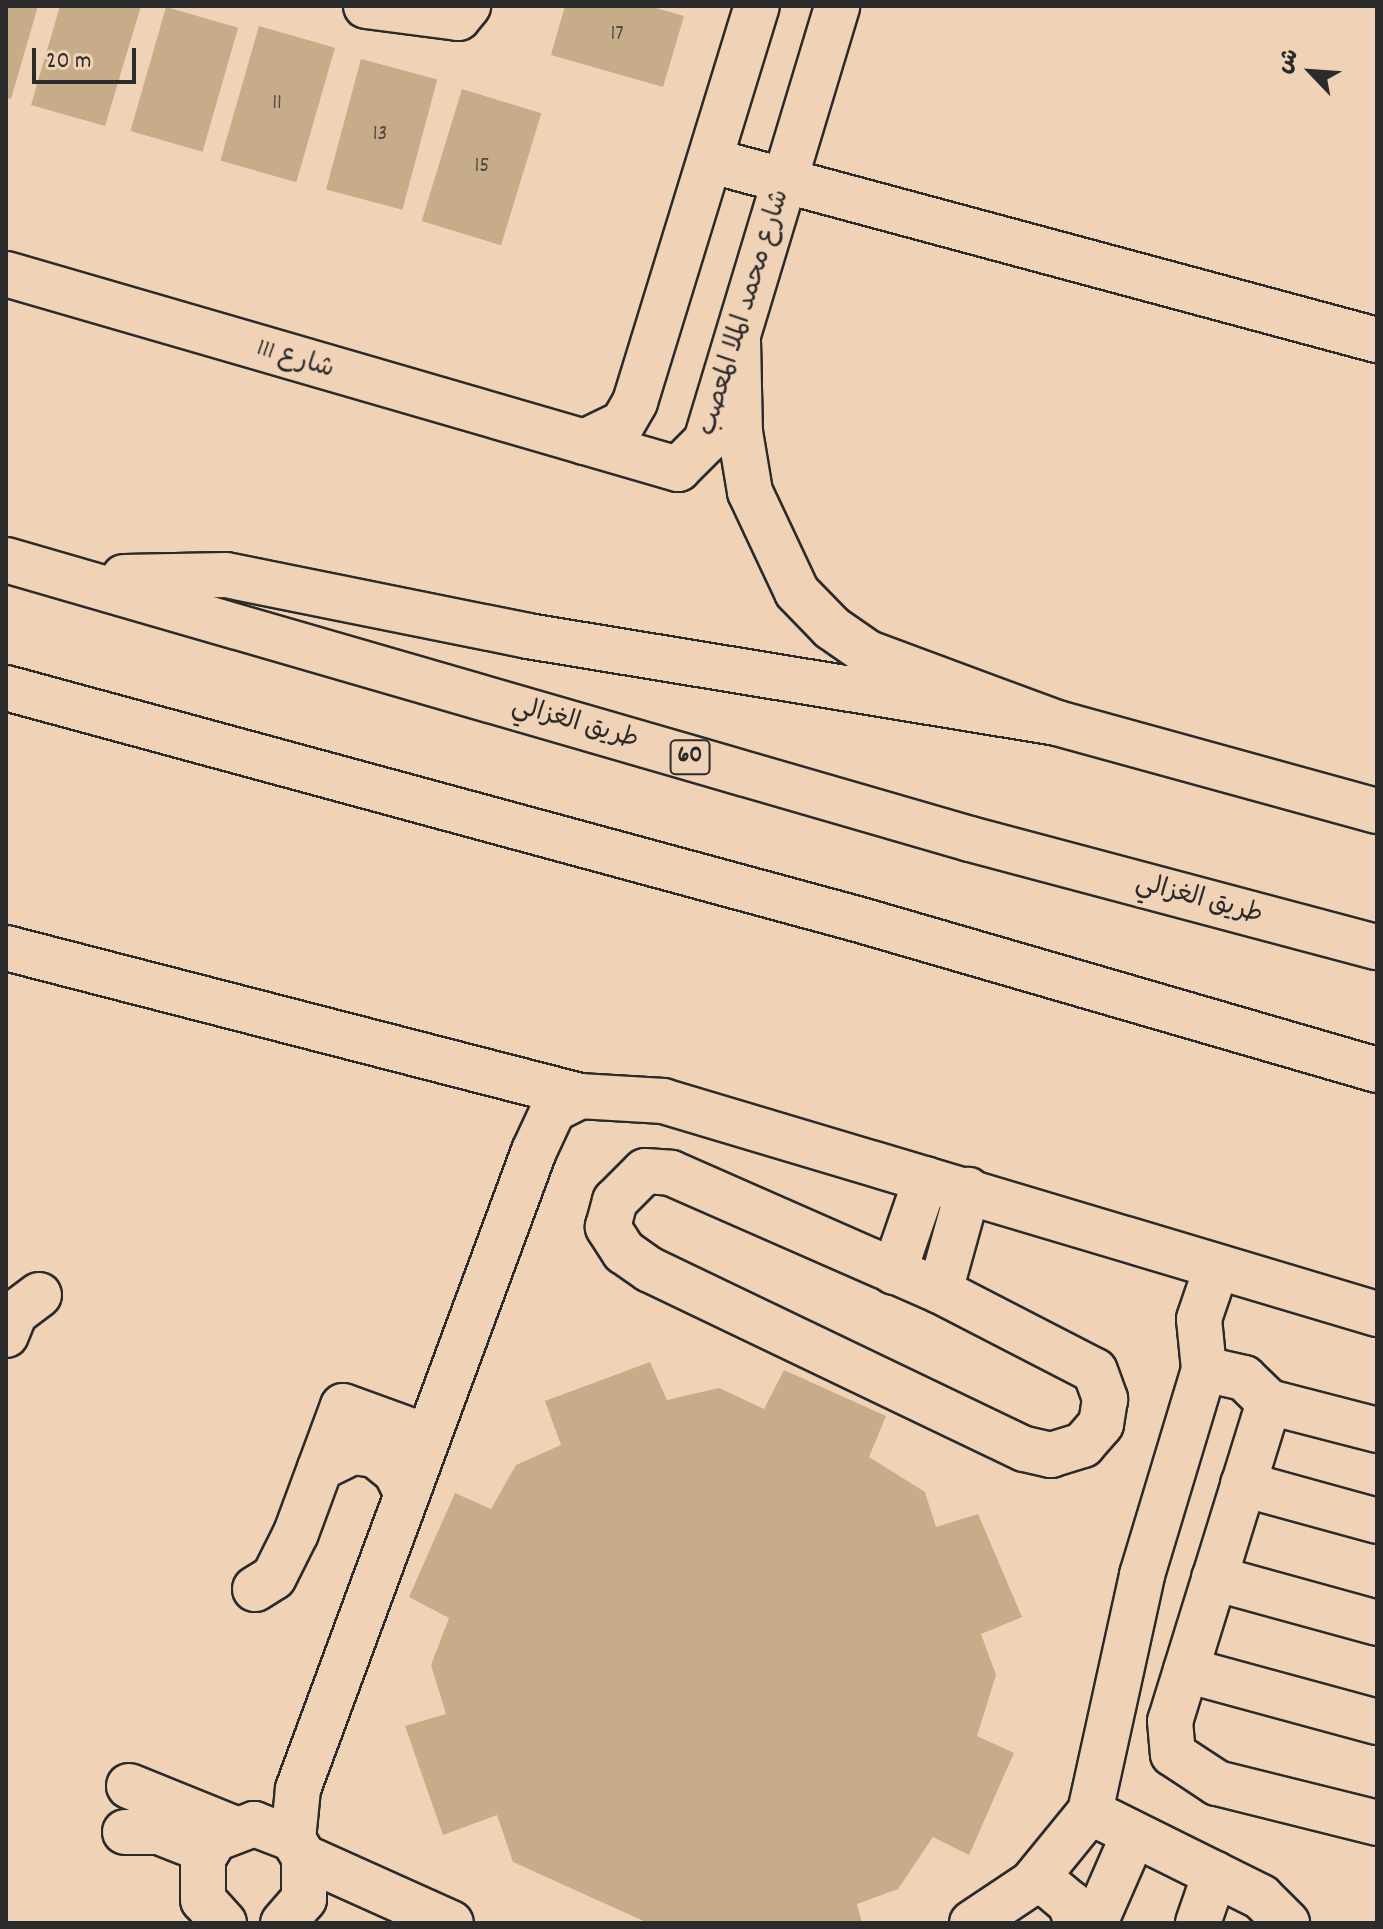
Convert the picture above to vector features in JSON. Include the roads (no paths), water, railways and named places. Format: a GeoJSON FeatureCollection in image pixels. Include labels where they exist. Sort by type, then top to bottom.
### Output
{"type":"FeatureCollection","features":[{"type":"Feature","properties":{"kind":"main road"},"geometry":{"type":"LineString","coordinates":[[366,6],[458,18],[468,6]]}},
{"type":"Feature","properties":{"kind":"main road"},"geometry":{"type":"LineString","coordinates":[[584,442],[623,423],[635,402],[712,161],[757,6]]}},
{"type":"Feature","properties":{"kind":"main road","name":"شارع محمد الملا المعصب"},"geometry":{"type":"LineString","coordinates":[[584,442],[661,467],[691,461],[706,441],[837,6]]}},
{"type":"Feature","properties":{"kind":"main road"},"geometry":{"type":"LineString","coordinates":[[712,161],[785,184],[1377,340]]}},
{"type":"Feature","properties":{"kind":"main road","name":"شارع 111"},"geometry":{"type":"LineString","coordinates":[[6,274],[584,442]]}},
{"type":"Feature","properties":{"kind":"main road"},"geometry":{"type":"LineString","coordinates":[[738,340],[743,467],[762,525],[797,592],[868,653],[1057,723],[1377,811]]}},
{"type":"Feature","properties":{"kind":"main road","name":"طريق الغزالي"},"geometry":{"type":"LineString","coordinates":[[6,560],[970,839],[1377,947]]}},
{"type":"Feature","properties":{"kind":"main road"},"geometry":{"type":"LineString","coordinates":[[75,578],[226,575],[557,641],[1057,723]]}},
{"type":"Feature","properties":{"kind":"main road"},"geometry":{"type":"LineString","coordinates":[[6,688],[1371,1072]]}},
{"type":"Feature","properties":{"kind":"main road"},"geometry":{"type":"LineString","coordinates":[[6,948],[580,1096],[663,1101],[968,1190],[1216,1269],[1377,1314]]}},
{"type":"Feature","properties":{"kind":"main road"},"geometry":{"type":"LineString","coordinates":[[211,1915],[199,1878],[258,1840],[298,1789],[534,1151],[553,1110],[580,1096]]}},
{"type":"Feature","properties":{"kind":"main road"},"geometry":{"type":"LineString","coordinates":[[645,1171],[671,1173],[940,1291],[1095,1371],[1105,1399],[1101,1424],[1083,1445],[1051,1455],[1024,1449],[650,1270],[624,1252],[608,1227],[627,1182],[645,1171]]}},
{"type":"Feature","properties":{"kind":"main road"},"geometry":{"type":"LineString","coordinates":[[894,1272],[926,1179]]}},
{"type":"Feature","properties":{"kind":"main road"},"geometry":{"type":"LineString","coordinates":[[940,1291],[968,1190]]}},
{"type":"Feature","properties":{"kind":"main road"},"geometry":{"type":"LineString","coordinates":[[972,1923],[1032,1883],[1090,1812],[1139,1589],[1204,1369],[1199,1319],[1216,1269]]}},
{"type":"Feature","properties":{"kind":"main road"},"geometry":{"type":"LineString","coordinates":[[6,1335],[15,1313],[39,1295]]}},
{"type":"Feature","properties":{"kind":"main road"},"geometry":{"type":"LineString","coordinates":[[1204,1369],[1244,1378],[1269,1402],[1377,1430]]}},
{"type":"Feature","properties":{"kind":"main road"},"geometry":{"type":"LineString","coordinates":[[1269,1402],[1170,1721],[1173,1754],[1217,1783],[1377,1823]]}},
{"type":"Feature","properties":{"kind":"main road"},"geometry":{"type":"LineString","coordinates":[[255,1589],[274,1577],[343,1406],[428,1437]]}},
{"type":"Feature","properties":{"kind":"main road"},"geometry":{"type":"LineString","coordinates":[[320,1468],[353,1452],[375,1455],[396,1472],[407,1495]]}},
{"type":"Feature","properties":{"kind":"main road"},"geometry":{"type":"LineString","coordinates":[[1243,1484],[1377,1521]]}},
{"type":"Feature","properties":{"kind":"main road"},"geometry":{"type":"LineString","coordinates":[[1214,1578],[1377,1623]]}},
{"type":"Feature","properties":{"kind":"main road"},"geometry":{"type":"LineString","coordinates":[[1186,1670],[1377,1722]]}},
{"type":"Feature","properties":{"kind":"main road"},"geometry":{"type":"LineString","coordinates":[[129,1786],[451,1923]]}},
{"type":"Feature","properties":{"kind":"main road"},"geometry":{"type":"LineString","coordinates":[[1090,1812],[1261,1897],[1287,1923]]}},
{"type":"Feature","properties":{"kind":"main road"},"geometry":{"type":"LineString","coordinates":[[125,1832],[258,1840],[304,1899],[294,1921]]}},
{"type":"Feature","properties":{"kind":"main road"},"geometry":{"type":"LineString","coordinates":[[1095,1923],[1133,1836]]}},
{"type":"Feature","properties":{"kind":"main road"},"geometry":{"type":"LineString","coordinates":[[1198,1923],[1215,1874]]}},
{"type":"Feature","properties":{"kind":"main road"},"geometry":{"type":"LineString","coordinates":[[1032,1883],[1047,1884],[1070,1903],[1077,1923]]}}]}
